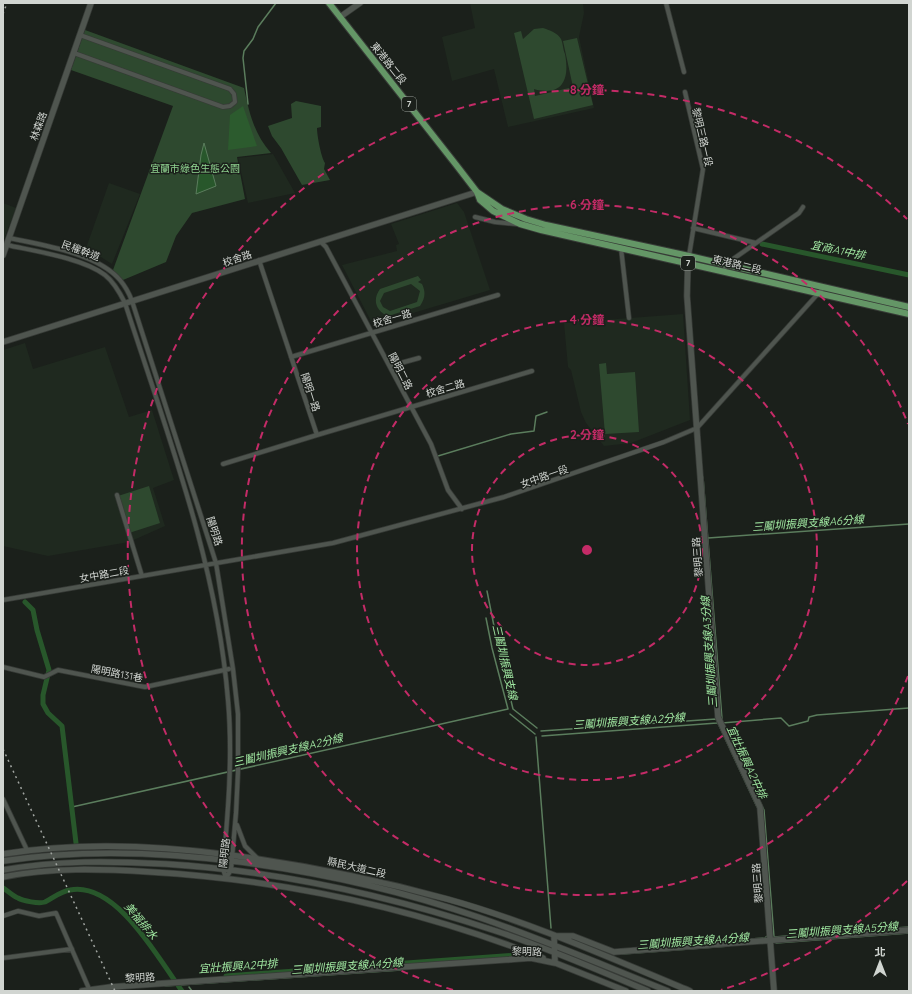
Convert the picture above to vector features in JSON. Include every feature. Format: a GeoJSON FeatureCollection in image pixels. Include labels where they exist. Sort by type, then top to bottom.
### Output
{"type":"FeatureCollection","features":[{"type":"Feature","properties":{"kind":"main road","name":"東港路二段"},"geometry":{"type":"LineString","coordinates":[[329,3],[477,192],[480,200],[493,211],[520,224],[909,314]]}},
{"type":"Feature","properties":{"kind":"main road","name":"東港路二段"},"geometry":{"type":"LineString","coordinates":[[477,192],[502,209],[526,219],[909,307]]}},
{"type":"Feature","properties":{"kind":"street","name":"林森路"},"geometry":{"type":"LineString","coordinates":[[3,255],[92,3]]}},
{"type":"Feature","properties":{"kind":"street"},"geometry":{"type":"LineString","coordinates":[[340,17],[360,3]]}},
{"type":"Feature","properties":{"kind":"street"},"geometry":{"type":"LineString","coordinates":[[666,3],[684,72]]}},
{"type":"Feature","properties":{"kind":"street"},"geometry":{"type":"LineString","coordinates":[[74,53],[223,107],[230,106],[235,102],[234,94],[230,89],[80,35]]}},
{"type":"Feature","properties":{"kind":"street","name":"黎明三路一段"},"geometry":{"type":"LineString","coordinates":[[685,92],[703,169],[689,256]]}},
{"type":"Feature","properties":{"kind":"street","name":"校舍路"},"geometry":{"type":"LineString","coordinates":[[3,342],[477,192]]}},
{"type":"Feature","properties":{"kind":"street"},"geometry":{"type":"LineString","coordinates":[[724,271],[726,264],[799,213],[802,207]]}},
{"type":"Feature","properties":{"kind":"street"},"geometry":{"type":"LineString","coordinates":[[475,217],[495,222],[520,224]]}},
{"type":"Feature","properties":{"kind":"street"},"geometry":{"type":"LineString","coordinates":[[693,228],[756,243]]}},
{"type":"Feature","properties":{"kind":"street","name":"民權幹道"},"geometry":{"type":"LineString","coordinates":[[9,238],[60,250],[101,265],[120,280],[132,301]]}},
{"type":"Feature","properties":{"kind":"street","name":"陽明二路"},"geometry":{"type":"LineString","coordinates":[[321,242],[326,247],[372,332],[430,444],[448,490],[462,509]]}},
{"type":"Feature","properties":{"kind":"street","name":"民權幹道"},"geometry":{"type":"LineString","coordinates":[[7,245],[58,256],[94,269],[108,278],[118,290],[125,303]]}},
{"type":"Feature","properties":{"kind":"street"},"geometry":{"type":"LineString","coordinates":[[621,248],[629,318]]}},
{"type":"Feature","properties":{"kind":"street","name":"黎明三路"},"geometry":{"type":"LineString","coordinates":[[689,256],[686,262],[687,296],[718,717],[760,807],[774,991]]}},
{"type":"Feature","properties":{"kind":"street","name":"陽明一路"},"geometry":{"type":"LineString","coordinates":[[260,260],[317,435]]}},
{"type":"Feature","properties":{"kind":"street","name":"女中路一段"},"geometry":{"type":"LineString","coordinates":[[207,564],[333,544],[462,509],[538,486],[697,428],[824,287]]}},
{"type":"Feature","properties":{"kind":"street","name":"校舍一路"},"geometry":{"type":"LineString","coordinates":[[291,357],[498,295]]}},
{"type":"Feature","properties":{"kind":"street","name":"陽明路"},"geometry":{"type":"LineString","coordinates":[[132,301],[216,563],[233,669],[238,714],[238,772],[232,870],[226,878]]}},
{"type":"Feature","properties":{"kind":"street","name":"陽明路"},"geometry":{"type":"LineString","coordinates":[[125,303],[207,564],[227,669],[230,752],[223,869],[226,878]]}},
{"type":"Feature","properties":{"kind":"street"},"geometry":{"type":"LineString","coordinates":[[390,366],[419,358]]}},
{"type":"Feature","properties":{"kind":"street","name":"校舍二路"},"geometry":{"type":"LineString","coordinates":[[317,435],[532,370]]}},
{"type":"Feature","properties":{"kind":"street"},"geometry":{"type":"LineString","coordinates":[[223,464],[317,435]]}},
{"type":"Feature","properties":{"kind":"street"},"geometry":{"type":"LineString","coordinates":[[116,495],[142,576]]}},
{"type":"Feature","properties":{"kind":"street","name":"女中路二段"},"geometry":{"type":"LineString","coordinates":[[3,600],[207,564]]}},
{"type":"Feature","properties":{"kind":"street","name":"陽明路131巷"},"geometry":{"type":"LineString","coordinates":[[3,667],[44,677],[58,670],[145,687],[227,669]]}},
{"type":"Feature","properties":{"kind":"street"},"geometry":{"type":"LineString","coordinates":[[3,799],[27,850]]}},
{"type":"Feature","properties":{"kind":"street"},"geometry":{"type":"LineString","coordinates":[[236,813],[236,822],[240,838],[257,858]]}},
{"type":"Feature","properties":{"kind":"street","name":"縣民大道二段"},"geometry":{"type":"LineString","coordinates":[[3,854],[27,850],[81,846],[114,846],[187,850],[257,858],[369,878],[448,899],[554,936],[690,991]]}},
{"type":"Feature","properties":{"kind":"street","name":"縣民大道二段"},"geometry":{"type":"LineString","coordinates":[[3,861],[75,853],[224,861],[276,868],[369,887],[458,911],[554,945],[668,991]]}},
{"type":"Feature","properties":{"kind":"street"},"geometry":{"type":"LineString","coordinates":[[3,870],[55,862],[134,862],[232,870],[313,883],[370,895],[436,912],[555,953],[648,991]]}},
{"type":"Feature","properties":{"kind":"street"},"geometry":{"type":"LineString","coordinates":[[3,877],[61,870],[96,869],[188,874],[277,885],[371,904],[438,923],[520,949],[626,991]]}},
{"type":"Feature","properties":{"kind":"street"},"geometry":{"type":"LineString","coordinates":[[369,878],[369,887]]}},
{"type":"Feature","properties":{"kind":"street"},"geometry":{"type":"LineString","coordinates":[[3,916],[18,911],[40,916],[56,913],[90,990]]}},
{"type":"Feature","properties":{"kind":"street"},"geometry":{"type":"LineString","coordinates":[[554,936],[573,936],[614,952],[909,930]]}},
{"type":"Feature","properties":{"kind":"street","name":"黎明路"},"geometry":{"type":"LineString","coordinates":[[82,991],[115,987],[531,958],[555,963],[554,936]]}},
{"type":"Feature","properties":{"kind":"street"},"geometry":{"type":"LineString","coordinates":[[3,958],[72,949]]}},
{"type":"Feature","properties":{"kind":"street"},"geometry":{"type":"LineString","coordinates":[[517,959],[522,955],[520,949]]}},
{"type":"Feature","properties":{"kind":"street"},"geometry":{"type":"LineString","coordinates":[[614,952],[614,960]]}},
{"type":"Feature","properties":{"kind":"shaded area"},"geometry":{"type":"Polygon","coordinates":[[[470,3],[583,3],[584,13],[579,37],[594,108],[508,127],[494,69],[452,81],[442,37],[475,28],[470,3]]]}},
{"type":"Feature","properties":{"kind":"shaded area"},"geometry":{"type":"Polygon","coordinates":[[[243,106],[257,146],[228,150],[230,115],[243,106]]]}},
{"type":"Feature","properties":{"kind":"shaded area"},"geometry":{"type":"Polygon","coordinates":[[[204,143],[216,186],[196,194],[201,155],[204,143]]]}},
{"type":"Feature","properties":{"kind":"shaded area"},"geometry":{"type":"Polygon","coordinates":[[[273,154],[295,193],[248,203],[238,158],[273,154]]]}},
{"type":"Feature","properties":{"kind":"shaded area"},"geometry":{"type":"Polygon","coordinates":[[[109,183],[140,194],[112,264],[101,257],[85,251],[109,183]]]}},
{"type":"Feature","properties":{"kind":"shaded area"},"geometry":{"type":"Polygon","coordinates":[[[3,203],[16,208],[3,242],[3,203]]]}},
{"type":"Feature","properties":{"kind":"shaded area"},"geometry":{"type":"Polygon","coordinates":[[[457,203],[464,212],[490,290],[373,325],[342,265],[397,251],[396,245],[399,244],[391,224],[457,203]]]}},
{"type":"Feature","properties":{"kind":"shaded area"},"geometry":{"type":"Polygon","coordinates":[[[683,314],[690,420],[631,443],[604,446],[586,423],[581,412],[571,370],[568,367],[564,323],[683,314]]]}},
{"type":"Feature","properties":{"kind":"shaded area"},"geometry":{"type":"Polygon","coordinates":[[[25,343],[33,369],[105,347],[129,417],[152,410],[174,480],[153,488],[165,526],[129,542],[48,556],[3,546],[3,350],[25,343]]]}},
{"type":"Feature","properties":{"kind":"green space"},"geometry":{"type":"Polygon","coordinates":[[[543,28],[556,33],[560,37],[565,54],[566,72],[565,79],[557,88],[551,91],[534,89],[535,96],[573,87],[563,41],[577,38],[593,105],[534,119],[514,33],[521,31],[523,39],[534,29],[543,28]]]}},
{"type":"Feature","properties":{"kind":"green space","name":"宜蘭市綠色生態公園"},"geometry":{"type":"Polygon","coordinates":[[[85,30],[244,88],[250,114],[256,130],[265,146],[271,153],[237,157],[245,199],[192,213],[176,236],[166,262],[123,280],[113,270],[173,106],[71,70],[85,30]]]}},
{"type":"Feature","properties":{"kind":"green space"},"geometry":{"type":"Polygon","coordinates":[[[296,101],[321,106],[321,127],[317,128],[321,151],[325,163],[324,169],[330,180],[302,185],[281,148],[272,136],[268,126],[292,118],[291,104],[296,101]]]}},
{"type":"Feature","properties":{"kind":"green space"},"geometry":{"type":"Polygon","coordinates":[[[418,276],[421,280],[418,282],[422,284],[424,290],[423,301],[420,306],[388,316],[384,314],[376,305],[376,297],[380,289],[418,276]],[[411,284],[384,293],[380,301],[383,307],[390,311],[417,302],[420,291],[411,284]]]}},
{"type":"Feature","properties":{"kind":"green space"},"geometry":{"type":"Polygon","coordinates":[[[606,363],[607,374],[635,372],[639,432],[605,434],[599,364],[606,363]]]}},
{"type":"Feature","properties":{"kind":"green space"},"geometry":{"type":"Polygon","coordinates":[[[149,486],[160,523],[129,533],[118,496],[149,486]]]}},
{"type":"Feature","properties":{"kind":"waterway","name":"三鬮圳振興支線"},"geometry":{"type":"LineString","coordinates":[[248,104],[243,58],[244,51],[253,39],[258,27],[276,3]]}},
{"type":"Feature","properties":{"kind":"waterway","name":"宜商A1中排"},"geometry":{"type":"LineString","coordinates":[[762,244],[909,275]]}},
{"type":"Feature","properties":{"kind":"waterway","name":"三鬮圳振興支線A3分線"},"geometry":{"type":"LineString","coordinates":[[438,456],[511,434],[534,431],[536,416],[547,412]]}},
{"type":"Feature","properties":{"kind":"waterway","name":"三鬮圳振興支線A3分線"},"geometry":{"type":"LineString","coordinates":[[703,477],[722,719]]}},
{"type":"Feature","properties":{"kind":"waterway","name":"三鬮圳振興支線A6分線"},"geometry":{"type":"LineString","coordinates":[[708,538],[909,524]]}},
{"type":"Feature","properties":{"kind":"waterway"},"geometry":{"type":"LineString","coordinates":[[487,591],[513,709],[537,728]]}},
{"type":"Feature","properties":{"kind":"waterway"},"geometry":{"type":"LineString","coordinates":[[25,602],[33,610],[37,630],[49,670],[43,695],[43,704],[48,713],[62,726],[76,843]]}},
{"type":"Feature","properties":{"kind":"waterway","name":"三鬮圳振興支線A2分線"},"geometry":{"type":"LineString","coordinates":[[72,807],[508,709],[492,648],[486,618]]}},
{"type":"Feature","properties":{"kind":"waterway"},"geometry":{"type":"LineString","coordinates":[[722,723],[781,718],[789,726],[808,721],[809,717],[817,715],[909,708]]}},
{"type":"Feature","properties":{"kind":"waterway","name":"三鬮圳振興支線A2分線"},"geometry":{"type":"LineString","coordinates":[[510,714],[535,734]]}},
{"type":"Feature","properties":{"kind":"waterway","name":"宜壯振興A2中排"},"geometry":{"type":"LineString","coordinates":[[541,731],[716,719],[757,807]]}},
{"type":"Feature","properties":{"kind":"waterway","name":"三鬮圳振興支線A2分線"},"geometry":{"type":"LineString","coordinates":[[542,736],[717,723]]}},
{"type":"Feature","properties":{"kind":"waterway"},"geometry":{"type":"LineString","coordinates":[[536,737],[551,928]]}},
{"type":"Feature","properties":{"kind":"waterway","name":"三鬮圳振興支線A3分線"},"geometry":{"type":"LineString","coordinates":[[746,771],[764,810],[774,937],[909,927]]}},
{"type":"Feature","properties":{"kind":"waterway","name":"美福排水"},"geometry":{"type":"LineString","coordinates":[[3,888],[20,899],[42,903],[60,893],[70,890],[87,890],[104,897],[119,909],[134,925],[148,942],[182,991]]}},
{"type":"Feature","properties":{"kind":"waterway","name":"三鬮圳振興支線A5分線"},"geometry":{"type":"LineString","coordinates":[[776,943],[909,933]]}},
{"type":"Feature","properties":{"kind":"waterway","name":"宜壯振興A2中排"},"geometry":{"type":"LineString","coordinates":[[645,947],[765,938],[767,936]]}},
{"type":"Feature","properties":{"kind":"waterway","name":"三鬮圳振興支線A4分線"},"geometry":{"type":"LineString","coordinates":[[622,954],[729,946]]}},
{"type":"Feature","properties":{"kind":"waterway","name":"宜壯振興A2中排"},"geometry":{"type":"LineString","coordinates":[[226,976],[518,955]]}},
{"type":"Feature","properties":{"kind":"waterway","name":"三鬮圳振興支線A4分線"},"geometry":{"type":"LineString","coordinates":[[165,986],[401,970]]}},
{"type":"Feature","properties":{"kind":"waterway"},"geometry":{"type":"LineString","coordinates":[[189,987],[192,991]]}},
{"type":"Feature","properties":{"kind":"railway"},"geometry":{"type":"LineString","coordinates":[[3,14],[7,3]]}},
{"type":"Feature","properties":{"kind":"railway"},"geometry":{"type":"LineString","coordinates":[[3,749],[115,991]]}}]}
